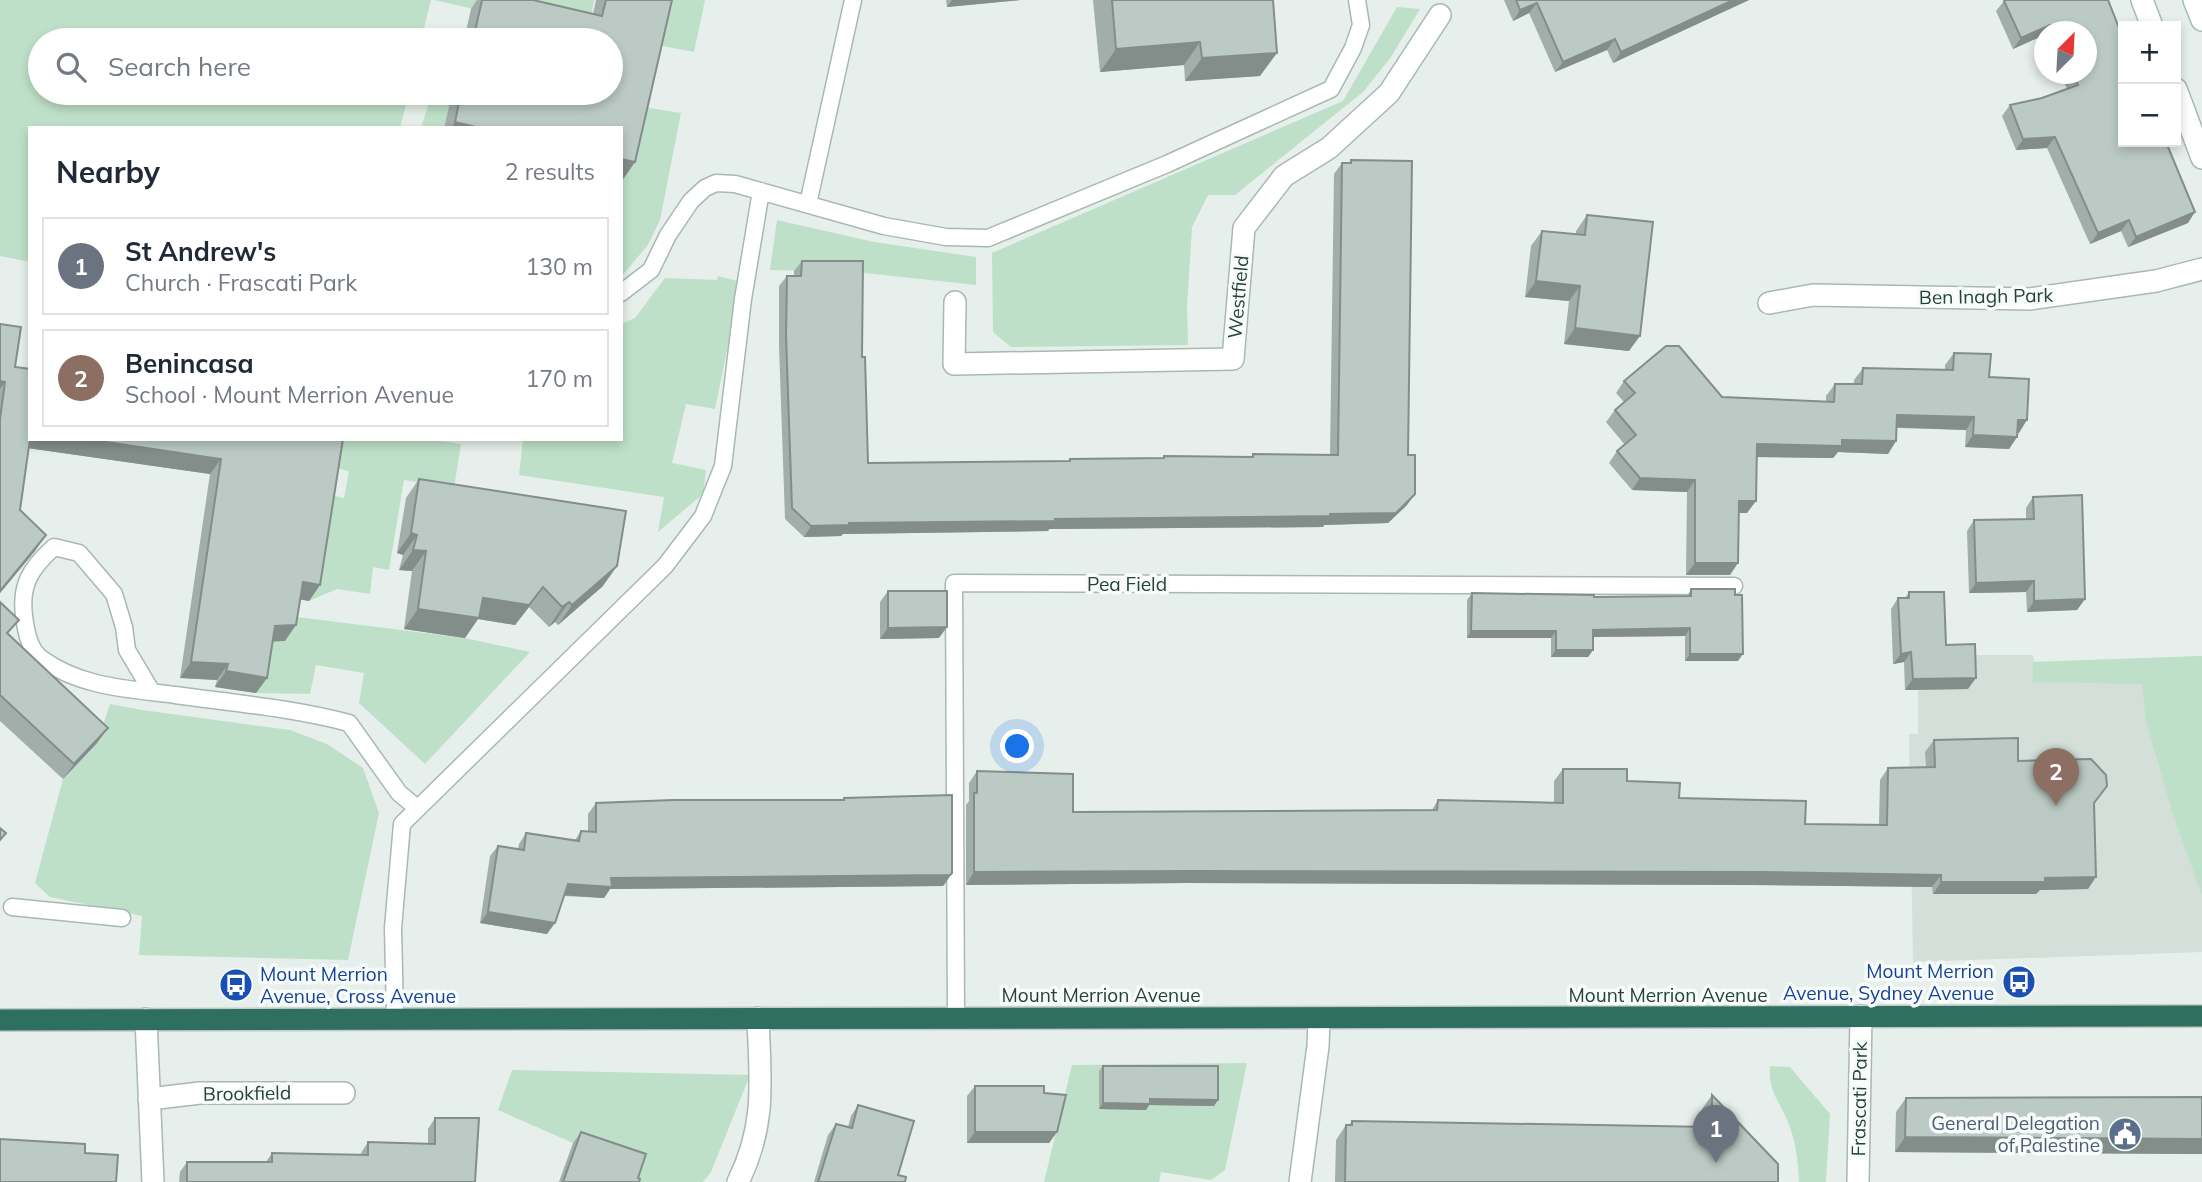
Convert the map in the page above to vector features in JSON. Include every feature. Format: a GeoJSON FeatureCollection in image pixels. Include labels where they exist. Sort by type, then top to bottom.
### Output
{"type":"FeatureCollection","features":[{"type":"Feature","properties":{"kind":"highway","name":"Mount Merrion Avenue"},"geometry":{"type":"LineString","coordinates":[[0,1020],[395,1017],[1319,1019],[2202,1016]]}},
{"type":"Feature","properties":{"kind":"street"},"geometry":{"type":"LineString","coordinates":[[2142,0],[2150,21]]}},
{"type":"Feature","properties":{"kind":"street"},"geometry":{"type":"LineString","coordinates":[[2194,0],[2202,20]]}},
{"type":"Feature","properties":{"kind":"street","name":"Westfield"},"geometry":{"type":"LineString","coordinates":[[956,302],[954,364],[1233,359],[1244,228],[1284,176],[1329,148],[1389,93],[1442,5]]}},
{"type":"Feature","properties":{"kind":"street"},"geometry":{"type":"LineString","coordinates":[[2181,102],[2202,158]]}},
{"type":"Feature","properties":{"kind":"street","name":"Ben Inagh Park"},"geometry":{"type":"LineString","coordinates":[[1769,303],[1813,295],[2030,299],[2156,281],[2202,269]]}},
{"type":"Feature","properties":{"kind":"street","name":"Frascati Park"},"geometry":{"type":"LineString","coordinates":[[1858,1182],[1861,1016]]}},
{"type":"Feature","properties":{"kind":"street"},"geometry":{"type":"LineString","coordinates":[[738,1182],[760,1117],[758,1018]]}},
{"type":"Feature","properties":{"kind":"street"},"geometry":{"type":"LineString","coordinates":[[146,1019],[153,1182]]}},
{"type":"Feature","properties":{"kind":"street"},"geometry":{"type":"LineString","coordinates":[[1300,1182],[1318,1046],[1319,1019]]}},
{"type":"Feature","properties":{"kind":"street","name":"Brookfield"},"geometry":{"type":"LineString","coordinates":[[149,1100],[200,1093],[344,1093]]}},
{"type":"Feature","properties":{"kind":"lane"},"geometry":{"type":"LineString","coordinates":[[808,204],[853,0]]}},
{"type":"Feature","properties":{"kind":"lane"},"geometry":{"type":"LineString","coordinates":[[623,291],[651,270],[668,235],[691,201],[705,188],[716,183],[761,191],[884,226],[946,237],[988,237],[1167,164],[1331,89],[1353,48],[1361,26],[1357,0]]}},
{"type":"Feature","properties":{"kind":"lane"},"geometry":{"type":"LineString","coordinates":[[395,1017],[393,928],[402,824],[665,566],[702,516],[723,466],[743,299],[761,191]]}},
{"type":"Feature","properties":{"kind":"lane"},"geometry":{"type":"LineString","coordinates":[[152,692],[127,650],[124,627],[114,594],[79,553],[54,547],[40,560],[27,580],[22,599],[26,636],[39,658],[96,684],[152,692],[318,715],[349,723],[399,793],[417,808]]}},
{"type":"Feature","properties":{"kind":"lane","name":"Pea Field"},"geometry":{"type":"LineString","coordinates":[[957,1018],[954,583],[1734,586]]}},
{"type":"Feature","properties":{"kind":"lane"},"geometry":{"type":"LineString","coordinates":[[12,907],[122,918]]}},
{"type":"Feature","properties":{"kind":"shaded area"},"geometry":{"type":"Polygon","coordinates":[[[1967,655],[2033,655],[2034,662],[2202,656],[2202,952],[1913,962],[1909,734],[1918,734],[1918,690],[1967,655]]]}},
{"type":"Feature","properties":{"kind":"green space"},"geometry":{"type":"Polygon","coordinates":[[[0,0],[431,0],[424,28],[28,28],[28,105],[406,105],[401,126],[28,126],[28,262],[0,256],[0,0]]]}},
{"type":"Feature","properties":{"kind":"green space"},"geometry":{"type":"Polygon","coordinates":[[[434,0],[594,0],[589,28],[557,28],[434,0]]]}},
{"type":"Feature","properties":{"kind":"green space"},"geometry":{"type":"Polygon","coordinates":[[[661,0],[705,0],[694,52],[652,44],[661,0]]]}},
{"type":"Feature","properties":{"kind":"green space"},"geometry":{"type":"Polygon","coordinates":[[[1397,7],[1420,9],[1391,57],[1363,92],[1235,195],[1208,195],[1192,227],[1187,306],[1188,345],[1011,347],[993,332],[992,253],[1343,101],[1397,7]]]}},
{"type":"Feature","properties":{"kind":"green space"},"geometry":{"type":"Polygon","coordinates":[[[428,105],[449,105],[444,126],[422,126],[428,105]]]}},
{"type":"Feature","properties":{"kind":"green space"},"geometry":{"type":"Polygon","coordinates":[[[638,106],[681,113],[660,220],[648,245],[623,275],[623,173],[638,106]]]}},
{"type":"Feature","properties":{"kind":"green space"},"geometry":{"type":"Polygon","coordinates":[[[777,220],[874,242],[976,257],[976,285],[856,272],[770,270],[777,220]]]}},
{"type":"Feature","properties":{"kind":"green space"},"geometry":{"type":"Polygon","coordinates":[[[718,276],[741,282],[715,409],[686,404],[672,463],[706,470],[703,494],[658,532],[664,497],[519,475],[523,441],[623,441],[623,323],[635,318],[665,278],[717,280],[718,276]]]}},
{"type":"Feature","properties":{"kind":"green space"},"geometry":{"type":"Polygon","coordinates":[[[334,441],[440,441],[461,444],[454,488],[404,480],[389,570],[373,567],[370,594],[337,589],[309,601],[326,494],[344,498],[349,471],[330,467],[334,441]]]}},
{"type":"Feature","properties":{"kind":"green space"},"geometry":{"type":"Polygon","coordinates":[[[289,616],[465,638],[530,652],[425,764],[359,703],[364,673],[316,665],[310,694],[256,693],[264,642],[289,616]]]}},
{"type":"Feature","properties":{"kind":"green space"},"geometry":{"type":"Polygon","coordinates":[[[2202,656],[2202,896],[2173,814],[2146,722],[2142,684],[2033,682],[2033,662],[2202,656]]]}},
{"type":"Feature","properties":{"kind":"green space"},"geometry":{"type":"Polygon","coordinates":[[[110,704],[290,730],[327,744],[363,768],[379,813],[348,960],[139,955],[142,916],[50,897],[35,883],[63,779],[97,743],[110,704]]]}},
{"type":"Feature","properties":{"kind":"green space"},"geometry":{"type":"Polygon","coordinates":[[[1247,1063],[1225,1170],[1211,1180],[1161,1172],[1159,1182],[1044,1182],[1072,1065],[1247,1063]]]}},
{"type":"Feature","properties":{"kind":"green space"},"geometry":{"type":"Polygon","coordinates":[[[1770,1066],[1790,1067],[1830,1114],[1826,1182],[1799,1182],[1793,1137],[1772,1089],[1770,1066]]]}},
{"type":"Feature","properties":{"kind":"green space"},"geometry":{"type":"Polygon","coordinates":[[[512,1070],[750,1075],[711,1172],[703,1182],[627,1182],[638,1165],[573,1143],[498,1110],[512,1070]]]}},
{"type":"Feature","properties":{"kind":"building"},"geometry":{"type":"Polygon","coordinates":[[[482,0],[533,0],[602,16],[606,0],[672,0],[635,162],[623,159],[623,126],[472,126],[455,122],[459,105],[623,105],[623,28],[476,28],[482,0]]]}},
{"type":"Feature","properties":{"kind":"building"},"geometry":{"type":"Polygon","coordinates":[[[1112,0],[1273,0],[1277,53],[1202,58],[1200,42],[1116,49],[1112,0]]]}},
{"type":"Feature","properties":{"kind":"building"},"geometry":{"type":"Polygon","coordinates":[[[1516,0],[1733,0],[1621,52],[1615,39],[1563,62],[1537,3],[1520,10],[1516,0]]]}},
{"type":"Feature","properties":{"kind":"building"},"geometry":{"type":"Polygon","coordinates":[[[2108,0],[2118,25],[2118,147],[2168,147],[2195,212],[2136,237],[2129,220],[2098,233],[2055,137],[2023,139],[2010,105],[2042,98],[2077,84],[2097,84],[2097,21],[2034,21],[2034,32],[2021,38],[2004,1],[2108,0]]]}},
{"type":"Feature","properties":{"kind":"building"},"geometry":{"type":"Polygon","coordinates":[[[1351,160],[1412,161],[1408,455],[1415,455],[1415,494],[1396,513],[849,523],[811,526],[792,508],[786,335],[787,276],[801,276],[802,261],[863,261],[862,357],[865,357],[868,463],[1070,461],[1164,456],[1253,457],[1253,454],[1338,455],[1342,163],[1351,163],[1351,160]]]}},
{"type":"Feature","properties":{"kind":"building"},"geometry":{"type":"Polygon","coordinates":[[[1587,215],[1653,222],[1640,336],[1575,328],[1580,286],[1536,281],[1542,231],[1585,235],[1587,215]]]}},
{"type":"Feature","properties":{"kind":"building"},"geometry":{"type":"Polygon","coordinates":[[[0,324],[21,327],[15,367],[28,369],[30,441],[20,510],[46,535],[0,591],[0,419],[5,382],[0,381],[0,324]]]}},
{"type":"Feature","properties":{"kind":"building"},"geometry":{"type":"Polygon","coordinates":[[[1666,346],[1679,346],[1722,397],[1834,402],[1835,384],[1862,384],[1863,368],[1953,370],[1954,353],[1991,354],[1989,377],[2029,379],[2027,420],[2018,420],[2017,437],[1973,435],[1974,417],[1897,415],[1896,441],[1842,440],[1842,446],[1757,444],[1756,501],[1739,501],[1738,563],[1695,563],[1695,480],[1640,478],[1617,451],[1636,435],[1615,410],[1635,393],[1624,381],[1666,346]]]}},
{"type":"Feature","properties":{"kind":"building"},"geometry":{"type":"Polygon","coordinates":[[[100,441],[343,441],[320,585],[303,582],[296,625],[275,626],[267,678],[226,671],[228,664],[191,662],[221,459],[100,441]]]}},
{"type":"Feature","properties":{"kind":"building"},"geometry":{"type":"Polygon","coordinates":[[[419,479],[626,511],[617,566],[572,605],[569,602],[562,607],[543,587],[529,605],[483,598],[479,618],[418,609],[426,551],[413,550],[417,535],[411,533],[419,479]]]}},
{"type":"Feature","properties":{"kind":"building"},"geometry":{"type":"Polygon","coordinates":[[[2082,495],[2085,599],[2034,601],[2034,581],[1976,583],[1974,520],[2034,519],[2033,497],[2082,495]]]}},
{"type":"Feature","properties":{"kind":"building"},"geometry":{"type":"Polygon","coordinates":[[[1691,589],[1735,589],[1735,595],[1742,595],[1743,654],[1690,654],[1690,628],[1593,630],[1593,650],[1556,650],[1556,631],[1471,631],[1472,593],[1594,597],[1691,596],[1691,589]]]}},
{"type":"Feature","properties":{"kind":"building"},"geometry":{"type":"Polygon","coordinates":[[[888,591],[947,591],[947,627],[888,628],[888,591]]]}},
{"type":"Feature","properties":{"kind":"building"},"geometry":{"type":"Polygon","coordinates":[[[1909,592],[1944,592],[1946,645],[1975,644],[1976,678],[1913,679],[1911,652],[1901,654],[1898,598],[1909,598],[1909,592]]]}},
{"type":"Feature","properties":{"kind":"building"},"geometry":{"type":"Polygon","coordinates":[[[0,602],[19,620],[7,633],[108,728],[74,764],[0,695],[0,602]]]}},
{"type":"Feature","properties":{"kind":"building"},"geometry":{"type":"Polygon","coordinates":[[[2018,738],[2018,761],[2091,759],[2106,775],[2107,786],[2094,803],[2096,877],[2045,878],[2045,882],[1941,882],[1941,875],[1760,872],[974,872],[974,793],[977,793],[977,771],[1073,774],[1073,812],[1437,810],[1438,800],[1563,803],[1563,769],[1627,769],[1627,781],[1680,783],[1679,798],[1806,801],[1805,824],[1887,825],[1888,768],[1935,767],[1934,740],[2018,738]]]}},
{"type":"Feature","properties":{"kind":"building"},"geometry":{"type":"Polygon","coordinates":[[[952,795],[950,875],[611,878],[612,887],[568,884],[555,923],[488,912],[498,846],[524,850],[526,833],[579,841],[581,831],[596,832],[596,803],[844,800],[952,795]]]}},
{"type":"Feature","properties":{"kind":"building"},"geometry":{"type":"Polygon","coordinates":[[[0,828],[6,833],[0,840],[0,828]]]}},
{"type":"Feature","properties":{"kind":"building"},"geometry":{"type":"Polygon","coordinates":[[[1103,1066],[1218,1066],[1218,1100],[1150,1099],[1150,1104],[1103,1103],[1103,1066]]]}},
{"type":"Feature","properties":{"kind":"building"},"geometry":{"type":"Polygon","coordinates":[[[975,1086],[1044,1086],[1044,1093],[1066,1095],[1057,1132],[975,1132],[975,1086]]]}},
{"type":"Feature","properties":{"kind":"building"},"geometry":{"type":"Polygon","coordinates":[[[1712,1095],[1778,1164],[1778,1182],[1345,1182],[1346,1125],[1352,1125],[1352,1121],[1712,1127],[1712,1095]]]}},
{"type":"Feature","properties":{"kind":"building"},"geometry":{"type":"Polygon","coordinates":[[[2202,1097],[2202,1139],[1905,1137],[1906,1098],[2202,1097]]]}},
{"type":"Feature","properties":{"kind":"building"},"geometry":{"type":"Polygon","coordinates":[[[858,1105],[914,1121],[898,1175],[906,1177],[905,1182],[818,1182],[836,1124],[852,1128],[858,1105]]]}},
{"type":"Feature","properties":{"kind":"building"},"geometry":{"type":"Polygon","coordinates":[[[435,1118],[479,1118],[475,1182],[187,1182],[187,1162],[272,1162],[272,1153],[368,1155],[368,1142],[435,1144],[435,1118]]]}},
{"type":"Feature","properties":{"kind":"building"},"geometry":{"type":"Polygon","coordinates":[[[581,1132],[646,1154],[639,1182],[563,1182],[581,1132]]]}},
{"type":"Feature","properties":{"kind":"building"},"geometry":{"type":"Polygon","coordinates":[[[0,1139],[85,1144],[85,1153],[118,1155],[116,1182],[0,1182],[0,1139]]]}},
{"type":"Feature","properties":{"kind":"place","name":"Benincasa"},"geometry":{"type":"Point","coordinates":[2056,806]}},
{"type":"Feature","properties":{"kind":"place","name":"Mount Merrion Avenue, Sydney Avenue"},"geometry":{"type":"Point","coordinates":[2019,982]}},
{"type":"Feature","properties":{"kind":"place","name":"Mount Merrion Avenue, Cross Avenue"},"geometry":{"type":"Point","coordinates":[236,985]}},
{"type":"Feature","properties":{"kind":"place","name":"General Delegation of Palestine"},"geometry":{"type":"Point","coordinates":[2125,1134]}},
{"type":"Feature","properties":{"kind":"place","name":"St Andrew's"},"geometry":{"type":"Point","coordinates":[1716,1163]}}]}
